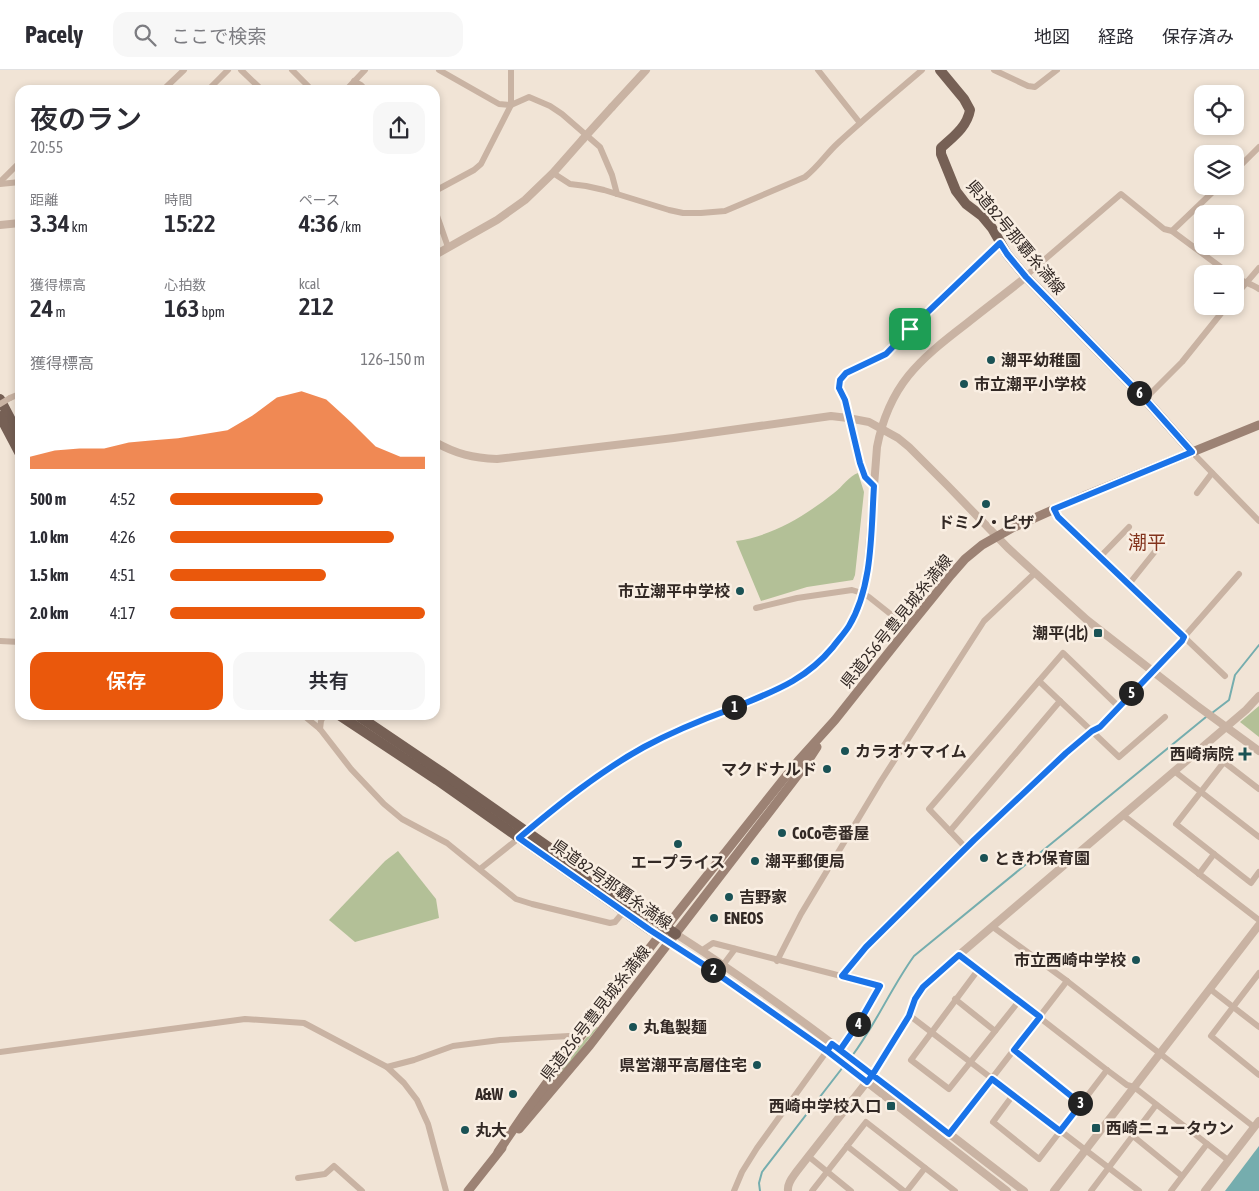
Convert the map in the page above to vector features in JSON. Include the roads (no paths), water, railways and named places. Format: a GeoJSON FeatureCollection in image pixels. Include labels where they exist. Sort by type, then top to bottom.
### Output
{"type":"FeatureCollection","features":[{"type":"Feature","properties":{"kind":"main road","name":"県道82号那覇糸満線"},"geometry":{"type":"LineString","coordinates":[[940,70],[964,99],[970,110],[969,117],[962,128],[941,148],[941,154],[956,191],[966,204],[982,216],[992,228],[1007,254],[1026,277],[1145,399],[1192,452]]}},
{"type":"Feature","properties":{"kind":"main road"},"geometry":{"type":"LineString","coordinates":[[5,399],[15,424]]}},
{"type":"Feature","properties":{"kind":"main road"},"geometry":{"type":"LineString","coordinates":[[0,416],[15,444]]}},
{"type":"Feature","properties":{"kind":"main road","name":"県道256号豊見城糸満線"},"geometry":{"type":"LineString","coordinates":[[468,1191],[578,1040],[662,932],[798,761],[835,720],[958,566],[982,545],[997,536],[1054,509],[1259,424]]}},
{"type":"Feature","properties":{"kind":"main road","name":"県道82号那覇糸満線"},"geometry":{"type":"LineString","coordinates":[[348,720],[523,835],[673,938]]}},
{"type":"Feature","properties":{"kind":"main road","name":"県道82号那覇糸満線"},"geometry":{"type":"LineString","coordinates":[[364,720],[443,773],[523,835]]}},
{"type":"Feature","properties":{"kind":"main road","name":"県道256号豊見城糸満線"},"geometry":{"type":"LineString","coordinates":[[498,1152],[529,1119],[590,1046],[804,767],[835,720]]}},
{"type":"Feature","properties":{"kind":"street"},"geometry":{"type":"LineString","coordinates":[[169,85],[184,70]]}},
{"type":"Feature","properties":{"kind":"street"},"geometry":{"type":"LineString","coordinates":[[241,70],[257,85]]}},
{"type":"Feature","properties":{"kind":"street"},"geometry":{"type":"LineString","coordinates":[[292,70],[307,85]]}},
{"type":"Feature","properties":{"kind":"street"},"geometry":{"type":"LineString","coordinates":[[350,85],[365,70]]}},
{"type":"Feature","properties":{"kind":"street"},"geometry":{"type":"LineString","coordinates":[[439,70],[499,104],[511,105],[529,97],[550,106],[562,114],[600,147],[612,175],[617,194]]}},
{"type":"Feature","properties":{"kind":"street"},"geometry":{"type":"LineString","coordinates":[[440,188],[474,170],[480,164],[511,105],[511,70]]}},
{"type":"Feature","properties":{"kind":"street"},"geometry":{"type":"LineString","coordinates":[[440,252],[497,220],[524,200],[553,174],[646,70]]}},
{"type":"Feature","properties":{"kind":"street"},"geometry":{"type":"LineString","coordinates":[[818,70],[860,123]]}},
{"type":"Feature","properties":{"kind":"street"},"geometry":{"type":"LineString","coordinates":[[553,174],[570,184],[586,186],[683,213],[725,210],[805,177],[812,172],[834,146],[922,70]]}},
{"type":"Feature","properties":{"kind":"street"},"geometry":{"type":"LineString","coordinates":[[994,70],[1028,86],[1035,87],[1057,70]]}},
{"type":"Feature","properties":{"kind":"street"},"geometry":{"type":"LineString","coordinates":[[214,85],[226,71]]}},
{"type":"Feature","properties":{"kind":"street"},"geometry":{"type":"LineString","coordinates":[[354,81],[361,85]]}},
{"type":"Feature","properties":{"kind":"street"},"geometry":{"type":"LineString","coordinates":[[1244,162],[1259,147]]}},
{"type":"Feature","properties":{"kind":"street"},"geometry":{"type":"LineString","coordinates":[[0,183],[15,167]]}},
{"type":"Feature","properties":{"kind":"street"},"geometry":{"type":"LineString","coordinates":[[0,183],[15,182]]}},
{"type":"Feature","properties":{"kind":"street"},"geometry":{"type":"LineString","coordinates":[[480,869],[551,810],[608,770],[667,736],[773,691],[798,678],[821,660],[850,625],[862,593],[868,564],[880,428],[901,384],[933,349],[1026,277],[1121,194],[1164,229],[1172,232],[1218,265]]}},
{"type":"Feature","properties":{"kind":"street"},"geometry":{"type":"LineString","coordinates":[[1172,232],[1211,195]]}},
{"type":"Feature","properties":{"kind":"street"},"geometry":{"type":"LineString","coordinates":[[0,225],[15,224]]}},
{"type":"Feature","properties":{"kind":"street"},"geometry":{"type":"LineString","coordinates":[[440,225],[448,248]]}},
{"type":"Feature","properties":{"kind":"street"},"geometry":{"type":"LineString","coordinates":[[874,486],[865,477],[860,463],[845,400],[839,388],[840,380],[846,373],[886,354],[1000,243]]}},
{"type":"Feature","properties":{"kind":"street"},"geometry":{"type":"LineString","coordinates":[[1244,286],[1259,268]]}},
{"type":"Feature","properties":{"kind":"street"},"geometry":{"type":"LineString","coordinates":[[1244,281],[1259,289]]}},
{"type":"Feature","properties":{"kind":"street"},"geometry":{"type":"LineString","coordinates":[[1145,399],[1182,362],[1220,315]]}},
{"type":"Feature","properties":{"kind":"street"},"geometry":{"type":"LineString","coordinates":[[0,404],[5,399]]}},
{"type":"Feature","properties":{"kind":"street"},"geometry":{"type":"LineString","coordinates":[[440,444],[459,453],[478,458],[496,459],[674,438],[831,416],[868,422],[898,438],[909,447],[1035,573],[1087,620],[1259,752]]}},
{"type":"Feature","properties":{"kind":"street"},"geometry":{"type":"LineString","coordinates":[[1192,452],[1259,521]]}},
{"type":"Feature","properties":{"kind":"street"},"geometry":{"type":"LineString","coordinates":[[1197,493],[1212,474]]}},
{"type":"Feature","properties":{"kind":"street"},"geometry":{"type":"LineString","coordinates":[[1054,509],[1058,517],[1225,676]]}},
{"type":"Feature","properties":{"kind":"street"},"geometry":{"type":"LineString","coordinates":[[1100,557],[1129,527]]}},
{"type":"Feature","properties":{"kind":"street"},"geometry":{"type":"LineString","coordinates":[[1129,584],[1157,549]]}},
{"type":"Feature","properties":{"kind":"street"},"geometry":{"type":"LineString","coordinates":[[777,961],[801,914],[881,781],[984,621],[1035,573]]}},
{"type":"Feature","properties":{"kind":"street"},"geometry":{"type":"LineString","coordinates":[[842,976],[866,947],[966,848],[1092,731],[1100,727],[1182,641],[1240,574]]}},
{"type":"Feature","properties":{"kind":"street"},"geometry":{"type":"LineString","coordinates":[[756,608],[797,598],[852,590],[862,593],[908,628]]}},
{"type":"Feature","properties":{"kind":"street"},"geometry":{"type":"LineString","coordinates":[[0,640],[15,642]]}},
{"type":"Feature","properties":{"kind":"street"},"geometry":{"type":"LineString","coordinates":[[966,848],[929,809],[1063,653],[1119,707]]}},
{"type":"Feature","properties":{"kind":"street"},"geometry":{"type":"LineString","coordinates":[[1039,681],[1119,757],[1165,717]]}},
{"type":"Feature","properties":{"kind":"street"},"geometry":{"type":"LineString","coordinates":[[788,1191],[790,1181],[808,1156],[873,1074],[909,1016],[915,999],[923,987],[1124,816],[1246,710],[1259,696]]}},
{"type":"Feature","properties":{"kind":"street"},"geometry":{"type":"LineString","coordinates":[[950,832],[1060,701]]}},
{"type":"Feature","properties":{"kind":"street"},"geometry":{"type":"LineString","coordinates":[[309,720],[320,729],[351,769],[384,804],[402,819],[447,843],[516,899],[610,923],[615,922],[627,908]]}},
{"type":"Feature","properties":{"kind":"street"},"geometry":{"type":"LineString","coordinates":[[320,729],[321,720]]}},
{"type":"Feature","properties":{"kind":"street"},"geometry":{"type":"LineString","coordinates":[[1259,789],[1224,762],[1176,824],[1251,883],[1259,872]]}},
{"type":"Feature","properties":{"kind":"street"},"geometry":{"type":"LineString","coordinates":[[1174,771],[1259,837]]}},
{"type":"Feature","properties":{"kind":"street"},"geometry":{"type":"LineString","coordinates":[[1124,816],[1259,920]]}},
{"type":"Feature","properties":{"kind":"street"},"geometry":{"type":"LineString","coordinates":[[1199,874],[1214,854]]}},
{"type":"Feature","properties":{"kind":"street"},"geometry":{"type":"LineString","coordinates":[[1054,1191],[1259,925]]}},
{"type":"Feature","properties":{"kind":"street"},"geometry":{"type":"LineString","coordinates":[[993,927],[1067,981],[1254,1127]]}},
{"type":"Feature","properties":{"kind":"street"},"geometry":{"type":"LineString","coordinates":[[673,938],[701,951],[723,965],[860,1064],[1024,1191]]}},
{"type":"Feature","properties":{"kind":"street"},"geometry":{"type":"LineString","coordinates":[[673,938],[716,972],[838,1059],[1007,1191]]}},
{"type":"Feature","properties":{"kind":"street"},"geometry":{"type":"LineString","coordinates":[[701,951],[713,944],[880,986],[842,1051]]}},
{"type":"Feature","properties":{"kind":"street"},"geometry":{"type":"LineString","coordinates":[[723,965],[735,949]]}},
{"type":"Feature","properties":{"kind":"street"},"geometry":{"type":"LineString","coordinates":[[959,955],[1228,1160]]}},
{"type":"Feature","properties":{"kind":"street"},"geometry":{"type":"LineString","coordinates":[[978,970],[911,1060],[949,1089],[1019,1001]]}},
{"type":"Feature","properties":{"kind":"street"},"geometry":{"type":"LineString","coordinates":[[1258,976],[1211,1036],[1259,1075]]}},
{"type":"Feature","properties":{"kind":"street"},"geometry":{"type":"LineString","coordinates":[[949,1134],[1067,981]]}},
{"type":"Feature","properties":{"kind":"street"},"geometry":{"type":"LineString","coordinates":[[1210,989],[1259,1027]]}},
{"type":"Feature","properties":{"kind":"street"},"geometry":{"type":"LineString","coordinates":[[956,999],[995,1031]]}},
{"type":"Feature","properties":{"kind":"street"},"geometry":{"type":"LineString","coordinates":[[909,1016],[1139,1191]]}},
{"type":"Feature","properties":{"kind":"street"},"geometry":{"type":"LineString","coordinates":[[0,1052],[245,1019],[304,1023],[387,1067],[404,1082],[424,1112],[446,1191]]}},
{"type":"Feature","properties":{"kind":"street"},"geometry":{"type":"LineString","coordinates":[[387,1067],[414,1060],[453,1046],[500,1040],[569,1036],[578,1040]]}},
{"type":"Feature","properties":{"kind":"street"},"geometry":{"type":"LineString","coordinates":[[734,1191],[742,1172],[757,1148],[832,1044]]}},
{"type":"Feature","properties":{"kind":"street"},"geometry":{"type":"LineString","coordinates":[[1014,1050],[1081,1104]]}},
{"type":"Feature","properties":{"kind":"street"},"geometry":{"type":"LineString","coordinates":[[1012,1094],[993,1122],[1039,1159],[1108,1070]]}},
{"type":"Feature","properties":{"kind":"street"},"geometry":{"type":"LineString","coordinates":[[1091,1191],[1156,1105]]}},
{"type":"Feature","properties":{"kind":"street"},"geometry":{"type":"LineString","coordinates":[[1205,1191],[1259,1120]]}},
{"type":"Feature","properties":{"kind":"street"},"geometry":{"type":"LineString","coordinates":[[812,1191],[866,1122],[954,1191]]}},
{"type":"Feature","properties":{"kind":"street"},"geometry":{"type":"LineString","coordinates":[[1134,1136],[1182,1176]]}},
{"type":"Feature","properties":{"kind":"street"},"geometry":{"type":"LineString","coordinates":[[1171,1191],[1208,1144]]}},
{"type":"Feature","properties":{"kind":"street"},"geometry":{"type":"LineString","coordinates":[[847,1146],[905,1191],[925,1168]]}},
{"type":"Feature","properties":{"kind":"street"},"geometry":{"type":"LineString","coordinates":[[808,1156],[850,1191]]}},
{"type":"Feature","properties":{"kind":"street"},"geometry":{"type":"LineString","coordinates":[[298,1178],[325,1174],[334,1166],[362,1191]]}},
{"type":"Feature","properties":{"kind":"water"},"geometry":{"type":"Polygon","coordinates":[[[1259,1146],[1259,1191],[1225,1191],[1259,1146]]]}},
{"type":"Feature","properties":{"kind":"waterway"},"geometry":{"type":"LineString","coordinates":[[1212,713],[1229,700],[1235,675],[1259,645]]}},
{"type":"Feature","properties":{"kind":"waterway"},"geometry":{"type":"LineString","coordinates":[[852,1056],[914,956],[1206,717]]}},
{"type":"Feature","properties":{"kind":"waterway"},"geometry":{"type":"LineString","coordinates":[[760,1191],[759,1183],[762,1172],[843,1067]]}},
{"type":"Feature","properties":{"kind":"place","name":"潮平幼稚園"},"geometry":{"type":"Point","coordinates":[991,360]}},
{"type":"Feature","properties":{"kind":"place","name":"市立潮平小学校"},"geometry":{"type":"Point","coordinates":[964,384]}},
{"type":"Feature","properties":{"kind":"place","name":"ドミノ・ピザ"},"geometry":{"type":"Point","coordinates":[986,504]}},
{"type":"Feature","properties":{"kind":"place","name":"市立潮平中学校"},"geometry":{"type":"Point","coordinates":[740,591]}},
{"type":"Feature","properties":{"kind":"place","name":"潮平(北)"},"geometry":{"type":"Point","coordinates":[1098,633]}},
{"type":"Feature","properties":{"kind":"place","name":"カラオケマイム"},"geometry":{"type":"Point","coordinates":[845,751]}},
{"type":"Feature","properties":{"kind":"place","name":"西崎病院"},"geometry":{"type":"Point","coordinates":[1245,754]}},
{"type":"Feature","properties":{"kind":"place","name":"マクドナルド"},"geometry":{"type":"Point","coordinates":[827,769]}},
{"type":"Feature","properties":{"kind":"place","name":"CoCo壱番屋"},"geometry":{"type":"Point","coordinates":[782,833]}},
{"type":"Feature","properties":{"kind":"place","name":"エープライス"},"geometry":{"type":"Point","coordinates":[678,844]}},
{"type":"Feature","properties":{"kind":"place","name":"ときわ保育園"},"geometry":{"type":"Point","coordinates":[984,858]}},
{"type":"Feature","properties":{"kind":"place","name":"潮平郵便局"},"geometry":{"type":"Point","coordinates":[755,861]}},
{"type":"Feature","properties":{"kind":"place","name":"吉野家"},"geometry":{"type":"Point","coordinates":[729,897]}},
{"type":"Feature","properties":{"kind":"place","name":"ENEOS"},"geometry":{"type":"Point","coordinates":[714,918]}},
{"type":"Feature","properties":{"kind":"place","name":"市立西崎中学校"},"geometry":{"type":"Point","coordinates":[1136,960]}},
{"type":"Feature","properties":{"kind":"place","name":"丸亀製麺"},"geometry":{"type":"Point","coordinates":[633,1027]}},
{"type":"Feature","properties":{"kind":"place","name":"県営潮平高層住宅"},"geometry":{"type":"Point","coordinates":[757,1065]}},
{"type":"Feature","properties":{"kind":"place","name":"A&W"},"geometry":{"type":"Point","coordinates":[513,1094]}},
{"type":"Feature","properties":{"kind":"place","name":"西崎中学校入口"},"geometry":{"type":"Point","coordinates":[891,1106]}},
{"type":"Feature","properties":{"kind":"place","name":"西崎ニュータウン"},"geometry":{"type":"Point","coordinates":[1096,1128]}},
{"type":"Feature","properties":{"kind":"place","name":"丸大"},"geometry":{"type":"Point","coordinates":[465,1130]}},
{"type":"Feature","properties":{"kind":"district","name":"潮平"},"geometry":{"type":"Point","coordinates":[1147,542]}}]}
